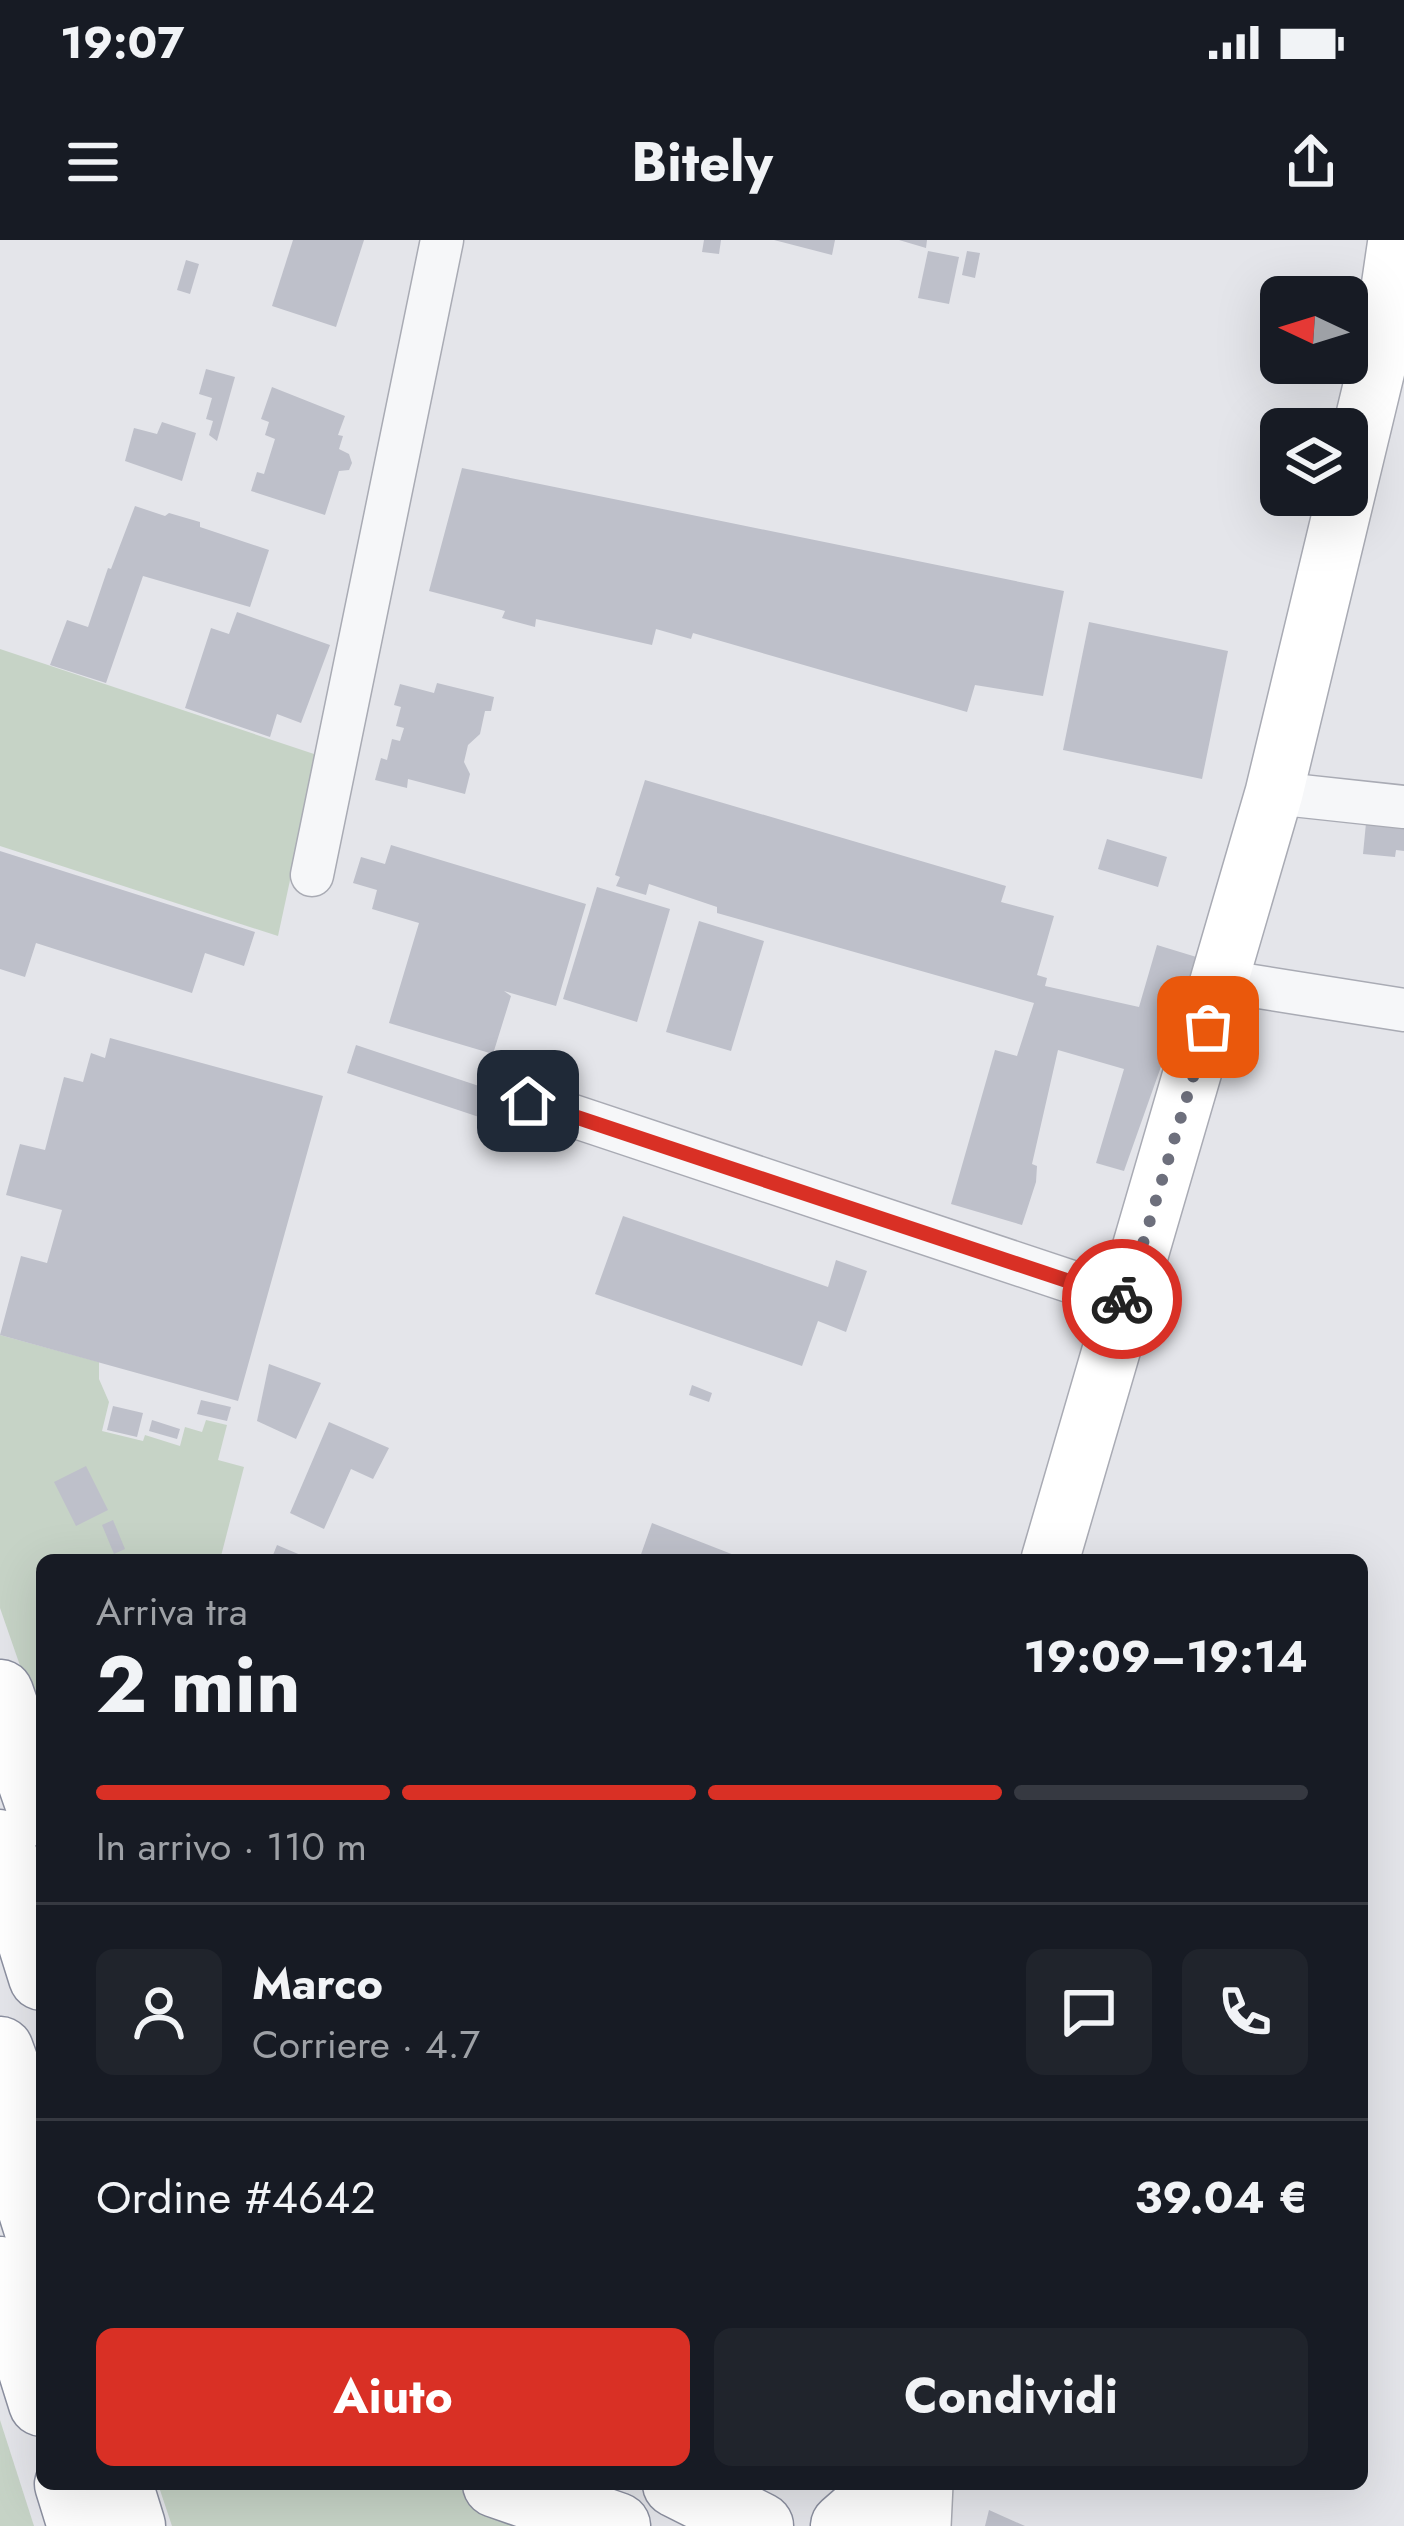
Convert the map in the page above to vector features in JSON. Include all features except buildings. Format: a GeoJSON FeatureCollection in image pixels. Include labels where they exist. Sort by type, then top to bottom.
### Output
{"type":"FeatureCollection","features":[{"type":"Feature","properties":{"kind":"highway"},"geometry":{"type":"LineString","coordinates":[[0,1693],[36,1796]]}},
{"type":"Feature","properties":{"kind":"highway"},"geometry":{"type":"LineString","coordinates":[[0,1843],[36,1958]]}},
{"type":"Feature","properties":{"kind":"highway"},"geometry":{"type":"LineString","coordinates":[[0,2050],[36,2148]]}},
{"type":"Feature","properties":{"kind":"highway"},"geometry":{"type":"LineString","coordinates":[[0,2110],[36,2223]]}},
{"type":"Feature","properties":{"kind":"highway"},"geometry":{"type":"LineString","coordinates":[[0,2270],[36,2384]]}},
{"type":"Feature","properties":{"kind":"highway"},"geometry":{"type":"LineString","coordinates":[[70,2490],[81,2526]]}},
{"type":"Feature","properties":{"kind":"highway"},"geometry":{"type":"LineString","coordinates":[[121,2490],[132,2526]]}},
{"type":"Feature","properties":{"kind":"highway"},"geometry":{"type":"LineString","coordinates":[[150,2490],[161,2526]]}},
{"type":"Feature","properties":{"kind":"highway"},"geometry":{"type":"LineString","coordinates":[[513,2490],[616,2526]]}},
{"type":"Feature","properties":{"kind":"highway"},"geometry":{"type":"LineString","coordinates":[[688,2490],[760,2526]]}},
{"type":"Feature","properties":{"kind":"street"},"geometry":{"type":"LineString","coordinates":[[313,874],[442,240]]}},
{"type":"Feature","properties":{"kind":"street"},"geometry":{"type":"LineString","coordinates":[[1052,1554],[1274,794],[1381,349],[1396,240]]}},
{"type":"Feature","properties":{"kind":"street"},"geometry":{"type":"LineString","coordinates":[[1274,794],[1404,807]]}},
{"type":"Feature","properties":{"kind":"street"},"geometry":{"type":"LineString","coordinates":[[1221,981],[1404,1010]]}},
{"type":"Feature","properties":{"kind":"street"},"geometry":{"type":"LineString","coordinates":[[528,1101],[1126,1300]]}},
{"type":"Feature","properties":{"kind":"green space"},"geometry":{"type":"Polygon","coordinates":[[[0,649],[317,755],[278,936],[0,846],[0,649]]]}},
{"type":"Feature","properties":{"kind":"green space"},"geometry":{"type":"Polygon","coordinates":[[[0,1335],[99,1362],[99,1379],[109,1402],[102,1431],[143,1441],[145,1435],[180,1446],[185,1427],[202,1432],[206,1420],[227,1425],[218,1460],[244,1467],[222,1554],[36,1554],[36,1712],[0,1608],[0,1335]]]}},
{"type":"Feature","properties":{"kind":"green space"},"geometry":{"type":"Polygon","coordinates":[[[0,2420],[34,2526],[0,2526],[0,2420]]]}},
{"type":"Feature","properties":{"kind":"green space"},"geometry":{"type":"Polygon","coordinates":[[[160,2490],[464,2490],[569,2526],[172,2526],[160,2490]]]}},
{"type":"Feature","properties":{"kind":"way so far"},"geometry":{"type":"LineString","coordinates":[[1122,1299],[1126,1300],[1208,1027]]}},
{"type":"Feature","properties":{"kind":"route"},"geometry":{"type":"LineString","coordinates":[[528,1101],[1122,1299]]}}]}
